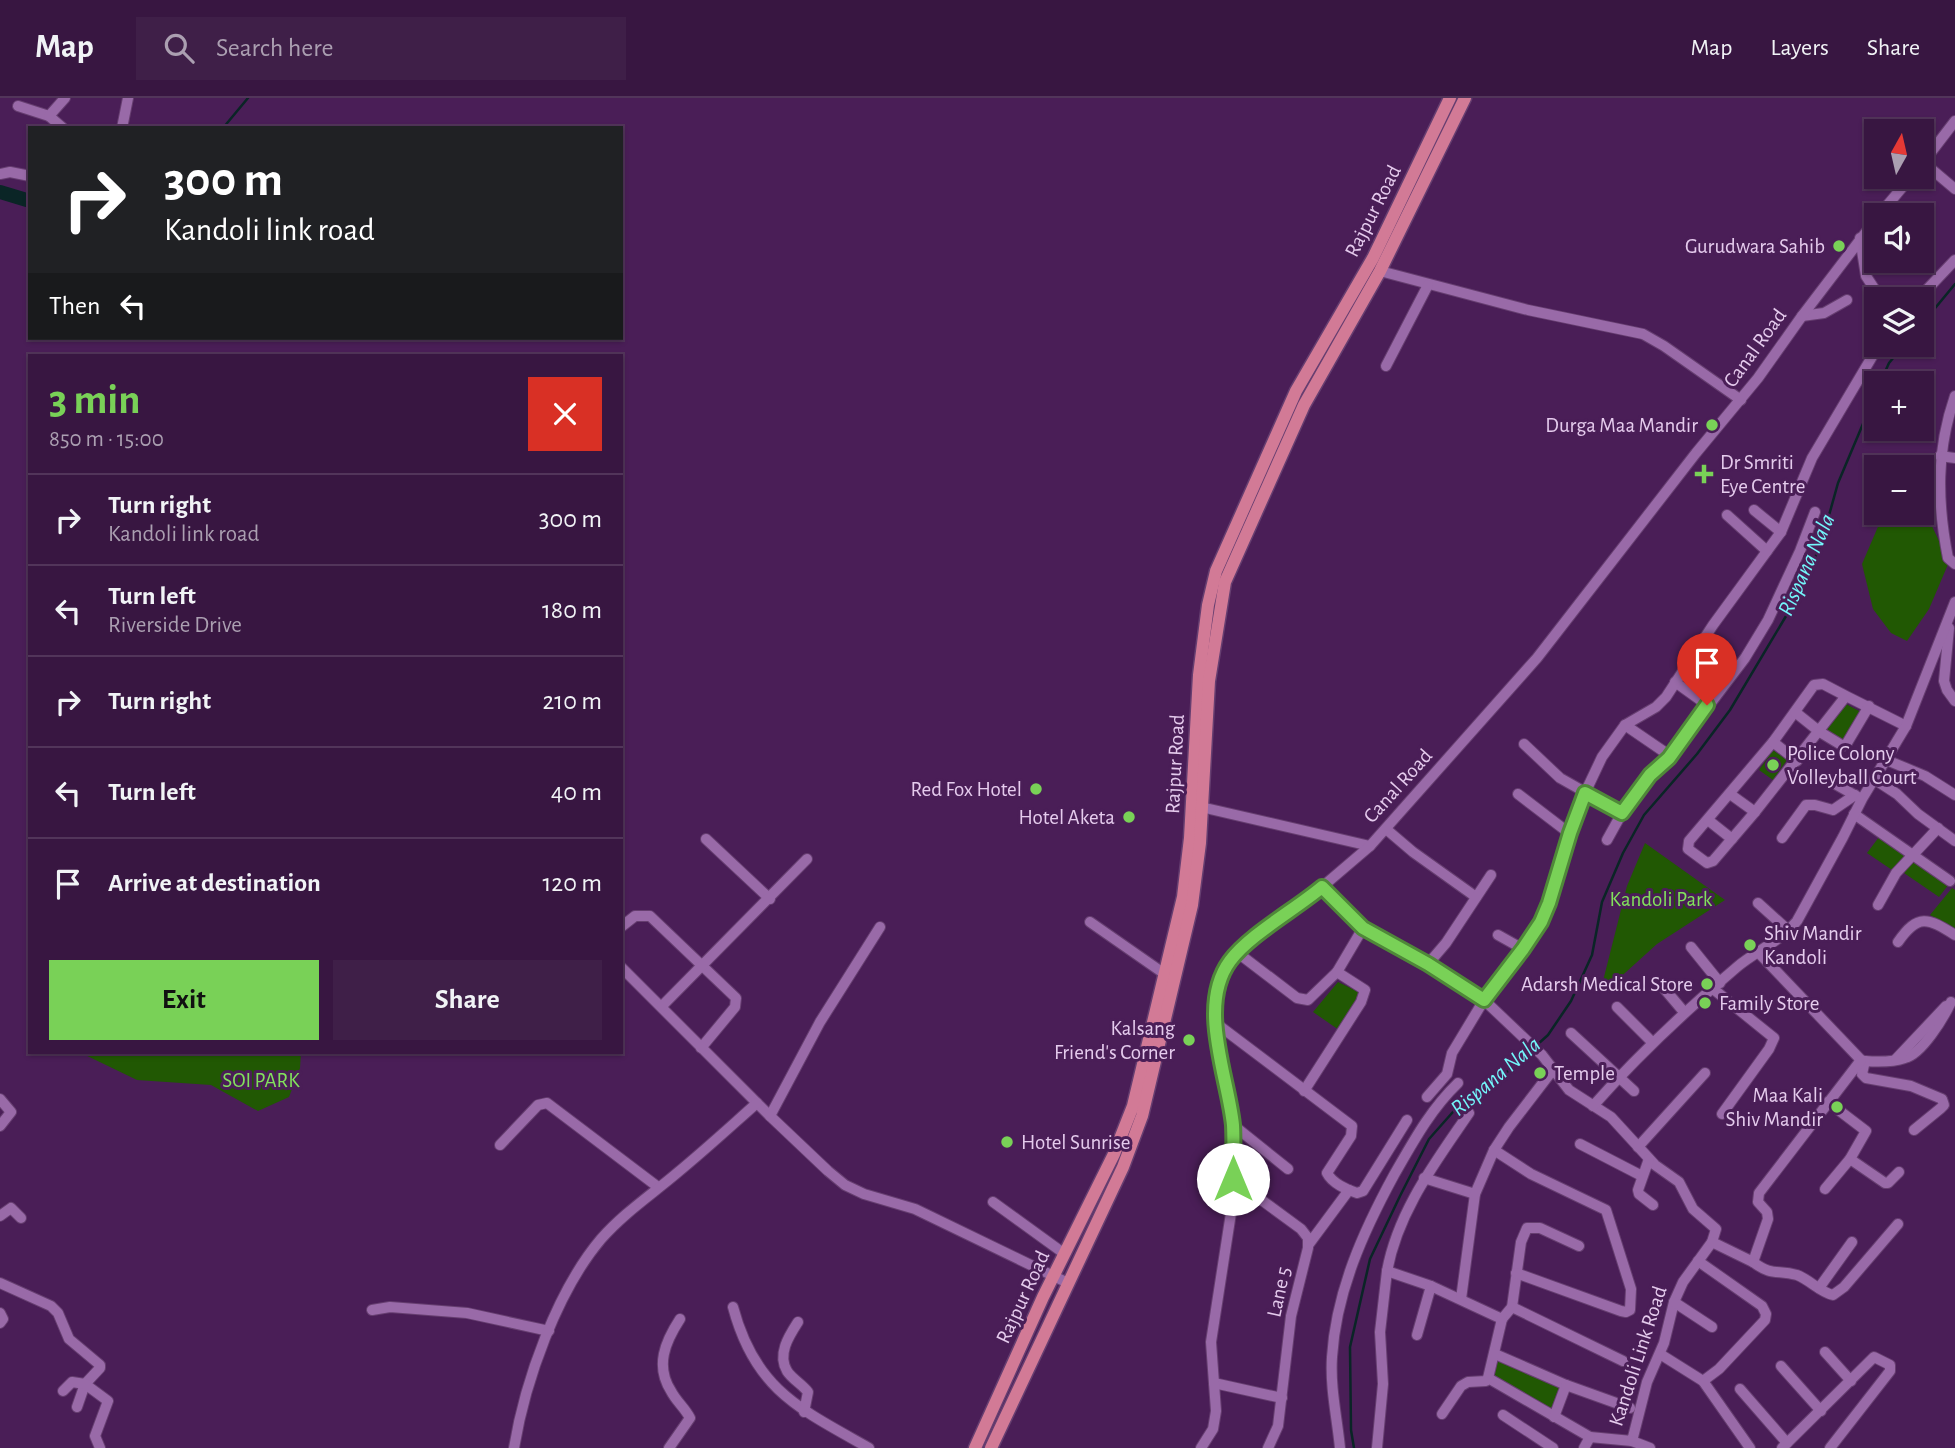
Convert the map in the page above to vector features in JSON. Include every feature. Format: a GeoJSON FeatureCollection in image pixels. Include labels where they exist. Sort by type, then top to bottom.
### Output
{"type":"FeatureCollection","features":[{"type":"Feature","properties":{"kind":"main road","name":"Rajpur Road"},"geometry":{"type":"LineString","coordinates":[[991,1448],[1123,1167],[1142,1116],[1170,978],[1183,897],[1190,838],[1199,675],[1216,572],[1296,391],[1373,258],[1450,98]]}},
{"type":"Feature","properties":{"kind":"main road","name":"Rajpur Road"},"geometry":{"type":"LineString","coordinates":[[975,1448],[1114,1154],[1133,1106],[1192,905],[1200,843],[1209,681],[1225,582],[1304,405],[1380,271],[1465,98]]}},
{"type":"Feature","properties":{"kind":"street"},"geometry":{"type":"LineString","coordinates":[[49,116],[65,98]]}},
{"type":"Feature","properties":{"kind":"street"},"geometry":{"type":"LineString","coordinates":[[122,126],[128,98]]}},
{"type":"Feature","properties":{"kind":"street"},"geometry":{"type":"LineString","coordinates":[[18,106],[49,116],[61,126]]}},
{"type":"Feature","properties":{"kind":"street"},"geometry":{"type":"LineString","coordinates":[[1934,148],[1955,121]]}},
{"type":"Feature","properties":{"kind":"street"},"geometry":{"type":"LineString","coordinates":[[1934,172],[1955,189]]}},
{"type":"Feature","properties":{"kind":"street"},"geometry":{"type":"LineString","coordinates":[[1,173],[28,176]]}},
{"type":"Feature","properties":{"kind":"street"},"geometry":{"type":"LineString","coordinates":[[1890,203],[1901,189]]}},
{"type":"Feature","properties":{"kind":"street","name":"Canal Road"},"geometry":{"type":"LineString","coordinates":[[1201,1448],[1213,1429],[1216,1411],[1210,1342],[1231,1213],[1233,1125],[1221,1068],[1217,1024],[1220,985],[1230,961],[1370,846],[1537,658],[1696,453],[1741,400],[1864,233]]}},
{"type":"Feature","properties":{"kind":"street"},"geometry":{"type":"LineString","coordinates":[[1860,238],[1866,276],[1873,287]]}},
{"type":"Feature","properties":{"kind":"street"},"geometry":{"type":"LineString","coordinates":[[1929,287],[1955,260]]}},
{"type":"Feature","properties":{"kind":"street"},"geometry":{"type":"LineString","coordinates":[[1380,271],[1428,285],[1643,334],[1741,400]]}},
{"type":"Feature","properties":{"kind":"street"},"geometry":{"type":"LineString","coordinates":[[1386,366],[1428,285]]}},
{"type":"Feature","properties":{"kind":"street"},"geometry":{"type":"LineString","coordinates":[[1802,316],[1821,314],[1847,300]]}},
{"type":"Feature","properties":{"kind":"street"},"geometry":{"type":"LineString","coordinates":[[1427,1097],[1447,1074],[1452,1053],[1484,1000],[1523,949],[1549,903],[1570,833],[1602,758],[1625,725],[1656,707],[1782,532],[1812,458],[1872,357]]}},
{"type":"Feature","properties":{"kind":"street"},"geometry":{"type":"LineString","coordinates":[[1955,399],[1940,456],[1943,525],[1948,558],[1955,564]]}},
{"type":"Feature","properties":{"kind":"street"},"geometry":{"type":"LineString","coordinates":[[1940,456],[1955,457]]}},
{"type":"Feature","properties":{"kind":"street"},"geometry":{"type":"LineString","coordinates":[[1754,510],[1782,532]]}},
{"type":"Feature","properties":{"kind":"street"},"geometry":{"type":"LineString","coordinates":[[1607,840],[1622,813],[1650,775],[1669,758],[1745,658],[1768,620],[1815,512]]}},
{"type":"Feature","properties":{"kind":"street"},"geometry":{"type":"LineString","coordinates":[[1727,515],[1767,551]]}},
{"type":"Feature","properties":{"kind":"street"},"geometry":{"type":"LineString","coordinates":[[1953,607],[1944,681],[1955,701]]}},
{"type":"Feature","properties":{"kind":"street"},"geometry":{"type":"LineString","coordinates":[[1782,838],[1806,805],[1833,810],[1858,797],[1874,779],[1906,726],[1953,607]]}},
{"type":"Feature","properties":{"kind":"street"},"geometry":{"type":"LineString","coordinates":[[1675,682],[1707,705]]}},
{"type":"Feature","properties":{"kind":"street"},"geometry":{"type":"LineString","coordinates":[[1846,696],[1797,761],[1709,863],[1688,849],[1689,841],[1773,742],[1816,684],[1823,684],[1906,726]]}},
{"type":"Feature","properties":{"kind":"street"},"geometry":{"type":"LineString","coordinates":[[1795,712],[1840,746],[1846,745],[1869,706]]}},
{"type":"Feature","properties":{"kind":"street"},"geometry":{"type":"LineString","coordinates":[[1625,725],[1662,751]]}},
{"type":"Feature","properties":{"kind":"street"},"geometry":{"type":"LineString","coordinates":[[1773,742],[1797,761]]}},
{"type":"Feature","properties":{"kind":"street"},"geometry":{"type":"LineString","coordinates":[[1524,744],[1560,778],[1622,813]]}},
{"type":"Feature","properties":{"kind":"street"},"geometry":{"type":"LineString","coordinates":[[1884,759],[1925,776],[1955,795]]}},
{"type":"Feature","properties":{"kind":"street"},"geometry":{"type":"LineString","coordinates":[[1874,779],[1898,794],[1917,814],[1955,841]]}},
{"type":"Feature","properties":{"kind":"street"},"geometry":{"type":"LineString","coordinates":[[1828,780],[1858,797]]}},
{"type":"Feature","properties":{"kind":"street"},"geometry":{"type":"LineString","coordinates":[[1518,794],[1570,833]]}},
{"type":"Feature","properties":{"kind":"street"},"geometry":{"type":"LineString","coordinates":[[1730,794],[1755,812]]}},
{"type":"Feature","properties":{"kind":"street"},"geometry":{"type":"LineString","coordinates":[[1593,1106],[1652,1042],[1684,1012],[1758,952],[1789,931],[1843,837],[1854,814],[1858,797]]}},
{"type":"Feature","properties":{"kind":"street"},"geometry":{"type":"LineString","coordinates":[[1201,807],[1370,846]]}},
{"type":"Feature","properties":{"kind":"street"},"geometry":{"type":"LineString","coordinates":[[1854,814],[1950,881]]}},
{"type":"Feature","properties":{"kind":"street"},"geometry":{"type":"LineString","coordinates":[[1708,820],[1732,839]]}},
{"type":"Feature","properties":{"kind":"street"},"geometry":{"type":"LineString","coordinates":[[1878,905],[1896,873],[1938,828]]}},
{"type":"Feature","properties":{"kind":"street"},"geometry":{"type":"LineString","coordinates":[[1386,829],[1476,897]]}},
{"type":"Feature","properties":{"kind":"street"},"geometry":{"type":"LineString","coordinates":[[706,839],[770,899]]}},
{"type":"Feature","properties":{"kind":"street"},"geometry":{"type":"LineString","coordinates":[[662,1006],[807,859]]}},
{"type":"Feature","properties":{"kind":"street"},"geometry":{"type":"LineString","coordinates":[[1428,964],[1446,943],[1492,876]]}},
{"type":"Feature","properties":{"kind":"street"},"geometry":{"type":"LineString","coordinates":[[1322,887],[1363,928],[1428,964],[1484,1000],[1524,1036],[1569,1090],[1611,1117],[1649,1159],[1679,1182],[1693,1209],[1716,1230],[1712,1242],[1769,1272],[1798,1276],[1829,1294],[1838,1293],[1898,1224]]}},
{"type":"Feature","properties":{"kind":"street"},"geometry":{"type":"LineString","coordinates":[[1758,904],[1789,931]]}},
{"type":"Feature","properties":{"kind":"street"},"geometry":{"type":"LineString","coordinates":[[623,925],[635,916],[650,916],[736,998],[737,1002],[702,1048]]}},
{"type":"Feature","properties":{"kind":"street"},"geometry":{"type":"LineString","coordinates":[[1898,942],[1909,927],[1918,921],[1930,921],[1955,935]]}},
{"type":"Feature","properties":{"kind":"street"},"geometry":{"type":"LineString","coordinates":[[1090,922],[1170,978]]}},
{"type":"Feature","properties":{"kind":"street"},"geometry":{"type":"LineString","coordinates":[[770,1116],[820,1022],[880,927]]}},
{"type":"Feature","properties":{"kind":"street"},"geometry":{"type":"LineString","coordinates":[[1238,953],[1302,1000],[1308,1000],[1337,972],[1363,928]]}},
{"type":"Feature","properties":{"kind":"street"},"geometry":{"type":"LineString","coordinates":[[1498,935],[1523,949]]}},
{"type":"Feature","properties":{"kind":"street"},"geometry":{"type":"LineString","coordinates":[[1691,947],[1716,985],[1773,1038],[1769,1049],[1722,1114]]}},
{"type":"Feature","properties":{"kind":"street"},"geometry":{"type":"LineString","coordinates":[[1758,952],[1863,1060],[1908,1058],[1946,1014],[1953,1000]]}},
{"type":"Feature","properties":{"kind":"street"},"geometry":{"type":"LineString","coordinates":[[623,969],[770,1116],[845,1185],[864,1194],[915,1209],[1068,1283]]}},
{"type":"Feature","properties":{"kind":"street"},"geometry":{"type":"LineString","coordinates":[[1304,1091],[1362,1002],[1365,990],[1362,986],[1337,972]]}},
{"type":"Feature","properties":{"kind":"street"},"geometry":{"type":"LineString","coordinates":[[1662,986],[1684,1012]]}},
{"type":"Feature","properties":{"kind":"street"},"geometry":{"type":"LineString","coordinates":[[1618,1007],[1652,1042]]}},
{"type":"Feature","properties":{"kind":"street"},"geometry":{"type":"LineString","coordinates":[[1217,1024],[1353,1129],[1327,1173],[1330,1179],[1349,1190],[1357,1194],[1363,1191],[1407,1120]]}},
{"type":"Feature","properties":{"kind":"street"},"geometry":{"type":"LineString","coordinates":[[1571,1033],[1634,1091]]}},
{"type":"Feature","properties":{"kind":"street"},"geometry":{"type":"LineString","coordinates":[[1753,1262],[1768,1219],[1767,1212],[1758,1202],[1759,1193],[1863,1060]]}},
{"type":"Feature","properties":{"kind":"street"},"geometry":{"type":"LineString","coordinates":[[1863,1060],[1862,1074],[1866,1078],[1911,1086],[1942,1099],[1944,1105],[1914,1130]]}},
{"type":"Feature","properties":{"kind":"street"},"geometry":{"type":"LineString","coordinates":[[1461,1299],[1475,1194],[1494,1150],[1509,1126],[1552,1071]]}},
{"type":"Feature","properties":{"kind":"street"},"geometry":{"type":"LineString","coordinates":[[1637,1147],[1705,1073]]}},
{"type":"Feature","properties":{"kind":"street"},"geometry":{"type":"LineString","coordinates":[[1340,1448],[1332,1390],[1332,1355],[1339,1308],[1357,1248],[1418,1132],[1458,1083]]}},
{"type":"Feature","properties":{"kind":"street"},"geometry":{"type":"LineString","coordinates":[[0,1100],[10,1114],[0,1126]]}},
{"type":"Feature","properties":{"kind":"street"},"geometry":{"type":"LineString","coordinates":[[1825,1189],[1850,1159],[1867,1130],[1828,1102]]}},
{"type":"Feature","properties":{"kind":"street"},"geometry":{"type":"LineString","coordinates":[[500,1145],[538,1105],[547,1103],[658,1187]]}},
{"type":"Feature","properties":{"kind":"street"},"geometry":{"type":"LineString","coordinates":[[514,1448],[521,1409],[549,1331],[574,1276],[601,1240],[631,1209],[676,1174],[757,1103]]}},
{"type":"Feature","properties":{"kind":"street"},"geometry":{"type":"LineString","coordinates":[[1377,1448],[1383,1384],[1380,1332],[1393,1239],[1424,1178],[1469,1114]]}},
{"type":"Feature","properties":{"kind":"street"},"geometry":{"type":"LineString","coordinates":[[1233,1125],[1288,1169]]}},
{"type":"Feature","properties":{"kind":"street"},"geometry":{"type":"LineString","coordinates":[[1580,1144],[1642,1176]]}},
{"type":"Feature","properties":{"kind":"street"},"geometry":{"type":"LineString","coordinates":[[1494,1150],[1521,1169],[1605,1210],[1631,1289],[1630,1310],[1621,1311],[1516,1273]]}},
{"type":"Feature","properties":{"kind":"street"},"geometry":{"type":"LineString","coordinates":[[1649,1159],[1638,1190],[1639,1194],[1653,1205]]}},
{"type":"Feature","properties":{"kind":"street"},"geometry":{"type":"LineString","coordinates":[[1850,1159],[1885,1183],[1899,1172]]}},
{"type":"Feature","properties":{"kind":"street"},"geometry":{"type":"LineString","coordinates":[[1424,1178],[1475,1194]]}},
{"type":"Feature","properties":{"kind":"street","name":"Lane 5"},"geometry":{"type":"LineString","coordinates":[[1233,1179],[1301,1229],[1309,1244],[1291,1316],[1278,1426],[1268,1448]]}},
{"type":"Feature","properties":{"kind":"street"},"geometry":{"type":"LineString","coordinates":[[1309,1244],[1349,1190]]}},
{"type":"Feature","properties":{"kind":"street"},"geometry":{"type":"LineString","coordinates":[[993,1202],[1066,1252]]}},
{"type":"Feature","properties":{"kind":"street"},"geometry":{"type":"LineString","coordinates":[[0,1216],[11,1208],[21,1218]]}},
{"type":"Feature","properties":{"kind":"street"},"geometry":{"type":"LineString","coordinates":[[1442,1414],[1461,1386],[1468,1382],[1486,1381],[1488,1378],[1502,1320],[1512,1307],[1525,1230],[1529,1226],[1540,1228],[1578,1246]]}},
{"type":"Feature","properties":{"kind":"street","name":"Kandoli Link Road"},"geometry":{"type":"LineString","coordinates":[[1488,1378],[1590,1437],[1632,1441],[1647,1382],[1660,1354],[1674,1302],[1683,1282],[1712,1242]]}},
{"type":"Feature","properties":{"kind":"street"},"geometry":{"type":"LineString","coordinates":[[1819,1288],[1852,1242]]}},
{"type":"Feature","properties":{"kind":"street"},"geometry":{"type":"LineString","coordinates":[[1698,1261],[1762,1306],[1766,1314],[1765,1320],[1719,1369],[1703,1381]]}},
{"type":"Feature","properties":{"kind":"street"},"geometry":{"type":"LineString","coordinates":[[1387,1271],[1431,1286],[1502,1320]]}},
{"type":"Feature","properties":{"kind":"street"},"geometry":{"type":"LineString","coordinates":[[0,1283],[51,1306],[58,1314],[69,1339],[100,1365],[85,1384],[77,1407]]}},
{"type":"Feature","properties":{"kind":"street"},"geometry":{"type":"LineString","coordinates":[[1417,1335],[1431,1286]]}},
{"type":"Feature","properties":{"kind":"street"},"geometry":{"type":"LineString","coordinates":[[1674,1302],[1712,1326]]}},
{"type":"Feature","properties":{"kind":"street"},"geometry":{"type":"LineString","coordinates":[[372,1310],[390,1307],[467,1312],[549,1331]]}},
{"type":"Feature","properties":{"kind":"street"},"geometry":{"type":"LineString","coordinates":[[733,1307],[749,1347],[765,1376],[779,1393],[804,1412],[869,1448]]}},
{"type":"Feature","properties":{"kind":"street"},"geometry":{"type":"LineString","coordinates":[[1512,1307],[1623,1361]]}},
{"type":"Feature","properties":{"kind":"street"},"geometry":{"type":"LineString","coordinates":[[0,1313],[3,1319],[0,1323]]}},
{"type":"Feature","properties":{"kind":"street"},"geometry":{"type":"LineString","coordinates":[[669,1448],[690,1418],[671,1392],[662,1367],[668,1338],[680,1320]]}},
{"type":"Feature","properties":{"kind":"street"},"geometry":{"type":"LineString","coordinates":[[798,1322],[786,1340],[784,1360],[788,1373],[808,1392],[804,1412]]}},
{"type":"Feature","properties":{"kind":"street"},"geometry":{"type":"LineString","coordinates":[[1825,1352],[1851,1381]]}},
{"type":"Feature","properties":{"kind":"street"},"geometry":{"type":"LineString","coordinates":[[1495,1354],[1566,1385],[1630,1408]]}},
{"type":"Feature","properties":{"kind":"street"},"geometry":{"type":"LineString","coordinates":[[1660,1354],[1703,1381],[1750,1448]]}},
{"type":"Feature","properties":{"kind":"street"},"geometry":{"type":"LineString","coordinates":[[1740,1389],[1785,1445],[1874,1357],[1891,1367],[1830,1448]]}},
{"type":"Feature","properties":{"kind":"street"},"geometry":{"type":"LineString","coordinates":[[1782,1366],[1821,1411]]}},
{"type":"Feature","properties":{"kind":"street"},"geometry":{"type":"LineString","coordinates":[[63,1391],[72,1382],[85,1384],[108,1402],[95,1436],[100,1448]]}},
{"type":"Feature","properties":{"kind":"street"},"geometry":{"type":"LineString","coordinates":[[1214,1383],[1282,1398]]}},
{"type":"Feature","properties":{"kind":"street"},"geometry":{"type":"LineString","coordinates":[[1554,1417],[1566,1385]]}},
{"type":"Feature","properties":{"kind":"street"},"geometry":{"type":"LineString","coordinates":[[1503,1415],[1553,1448]]}},
{"type":"Feature","properties":{"kind":"street"},"geometry":{"type":"LineString","coordinates":[[1584,1448],[1590,1437]]}},
{"type":"Feature","properties":{"kind":"street"},"geometry":{"type":"LineString","coordinates":[[1632,1441],[1650,1448]]}},
{"type":"Feature","properties":{"kind":"green space"},"geometry":{"type":"Polygon","coordinates":[[[1879,525],[1931,525],[1949,562],[1929,609],[1907,641],[1891,633],[1873,609],[1862,564],[1879,525]]]}},
{"type":"Feature","properties":{"kind":"green space"},"geometry":{"type":"Polygon","coordinates":[[[1846,704],[1861,712],[1845,744],[1825,731],[1846,704]]]}},
{"type":"Feature","properties":{"kind":"green space","name":"Police Colony Volleyball Court"},"geometry":{"type":"Polygon","coordinates":[[[1773,750],[1787,760],[1773,780],[1759,770],[1773,750]]]}},
{"type":"Feature","properties":{"kind":"green space"},"geometry":{"type":"Polygon","coordinates":[[[1879,837],[1906,855],[1895,872],[1867,853],[1879,837]]]}},
{"type":"Feature","properties":{"kind":"green space","name":"Kandoli Park"},"geometry":{"type":"Polygon","coordinates":[[[1645,843],[1725,900],[1657,944],[1615,982],[1603,981],[1627,886],[1645,843]]]}},
{"type":"Feature","properties":{"kind":"green space"},"geometry":{"type":"Polygon","coordinates":[[[1913,859],[1949,884],[1939,897],[1904,873],[1913,859]]]}},
{"type":"Feature","properties":{"kind":"green space"},"geometry":{"type":"Polygon","coordinates":[[[1952,888],[1955,890],[1955,930],[1930,915],[1952,888]]]}},
{"type":"Feature","properties":{"kind":"green space"},"geometry":{"type":"Polygon","coordinates":[[[1338,982],[1361,993],[1339,1030],[1313,1012],[1338,982]]]}},
{"type":"Feature","properties":{"kind":"green space","name":"SOI PARK"},"geometry":{"type":"Polygon","coordinates":[[[83,1054],[301,1054],[300,1068],[289,1097],[258,1111],[211,1085],[137,1080],[83,1054]]]}},
{"type":"Feature","properties":{"kind":"green space"},"geometry":{"type":"Polygon","coordinates":[[[1498,1360],[1561,1387],[1552,1412],[1494,1376],[1498,1360]]]}},
{"type":"Feature","properties":{"kind":"waterway"},"geometry":{"type":"LineString","coordinates":[[225,126],[248,98]]}},
{"type":"Feature","properties":{"kind":"waterway"},"geometry":{"type":"LineString","coordinates":[[0,192],[28,200]]}},
{"type":"Feature","properties":{"kind":"waterway","name":"Rispana Nala"},"geometry":{"type":"LineString","coordinates":[[1934,309],[1955,284]]}},
{"type":"Feature","properties":{"kind":"waterway","name":"Rispana Nala"},"geometry":{"type":"LineString","coordinates":[[1885,371],[1894,357]]}},
{"type":"Feature","properties":{"kind":"waterway","name":"Rispana Nala"},"geometry":{"type":"LineString","coordinates":[[1354,1448],[1351,1430],[1350,1347],[1370,1259],[1400,1196],[1429,1139],[1460,1104],[1498,1080],[1548,1035],[1571,1001],[1592,955],[1602,902],[1623,853],[1644,815],[1697,754],[1730,710],[1798,596],[1821,544],[1838,483],[1864,421]]}},
{"type":"Feature","properties":{"kind":"place","name":"Gurudwara Sahib"},"geometry":{"type":"Point","coordinates":[1839,246]}},
{"type":"Feature","properties":{"kind":"place","name":"Durga Maa Mandir"},"geometry":{"type":"Point","coordinates":[1712,425]}},
{"type":"Feature","properties":{"kind":"place","name":"Dr Smriti Eye Centre"},"geometry":{"type":"Point","coordinates":[1704,474]}},
{"type":"Feature","properties":{"kind":"place","name":"Police Colony Volleyball Court"},"geometry":{"type":"Point","coordinates":[1773,765]}},
{"type":"Feature","properties":{"kind":"place","name":"Red Fox Hotel"},"geometry":{"type":"Point","coordinates":[1036,789]}},
{"type":"Feature","properties":{"kind":"place","name":"Hotel Aketa"},"geometry":{"type":"Point","coordinates":[1129,817]}},
{"type":"Feature","properties":{"kind":"place","name":"Shiv Mandir Kandoli"},"geometry":{"type":"Point","coordinates":[1750,945]}},
{"type":"Feature","properties":{"kind":"place","name":"Adarsh Medical Store"},"geometry":{"type":"Point","coordinates":[1707,984]}},
{"type":"Feature","properties":{"kind":"place","name":"Family Store"},"geometry":{"type":"Point","coordinates":[1705,1003]}},
{"type":"Feature","properties":{"kind":"place","name":"Kalsang Friend's Corner"},"geometry":{"type":"Point","coordinates":[1189,1040]}},
{"type":"Feature","properties":{"kind":"place","name":"Temple"},"geometry":{"type":"Point","coordinates":[1540,1073]}},
{"type":"Feature","properties":{"kind":"place","name":"Maa Kali Shiv Mandir"},"geometry":{"type":"Point","coordinates":[1837,1107]}},
{"type":"Feature","properties":{"kind":"place","name":"Hotel Sunrise"},"geometry":{"type":"Point","coordinates":[1007,1142]}},
{"type":"Feature","properties":{"kind":"route"},"geometry":{"type":"LineString","coordinates":[[1233,1179],[1233,1125],[1221,1068],[1217,1024],[1220,985],[1230,961],[1260,933],[1322,887],[1363,928],[1428,964],[1484,1000],[1541,922],[1585,793],[1622,813],[1650,775],[1669,758],[1707,705]]}}]}
